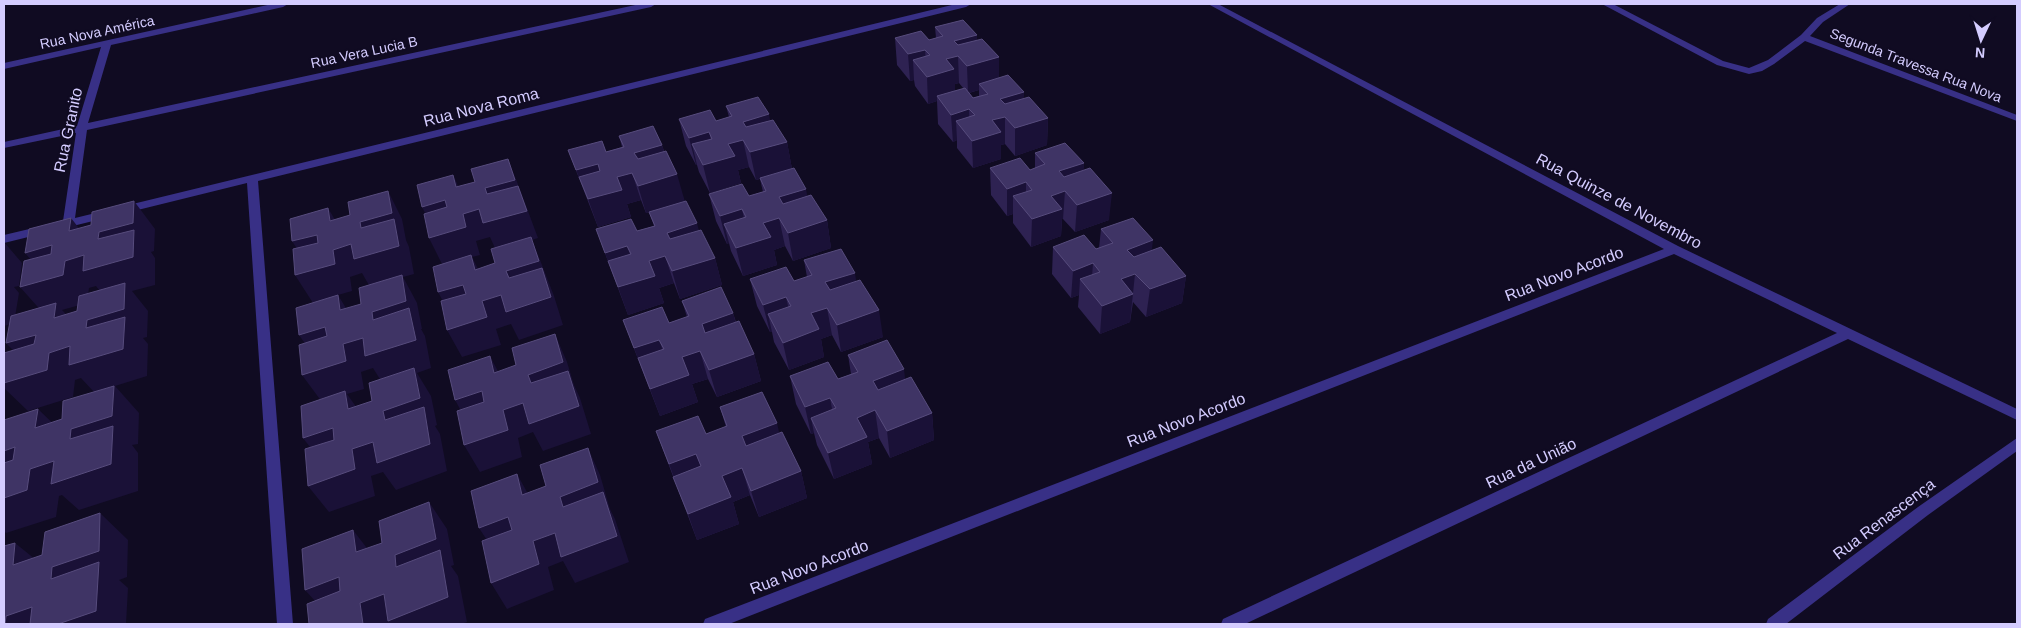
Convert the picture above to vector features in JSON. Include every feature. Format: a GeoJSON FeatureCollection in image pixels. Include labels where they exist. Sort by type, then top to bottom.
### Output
{"type":"FeatureCollection","features":[{"type":"Feature","properties":{"kind":"street","name":"Rua Nova América"},"geometry":{"type":"LineString","coordinates":[[4,66],[283,4]]}},
{"type":"Feature","properties":{"kind":"street","name":"Rua Vera Lucia B"},"geometry":{"type":"LineString","coordinates":[[4,145],[651,4]]}},
{"type":"Feature","properties":{"kind":"street","name":"Rua Nova Roma"},"geometry":{"type":"LineString","coordinates":[[4,240],[966,4]]}},
{"type":"Feature","properties":{"kind":"street","name":"Rua Quinze de Novembro"},"geometry":{"type":"LineString","coordinates":[[1212,4],[1674,249],[2017,415]]}},
{"type":"Feature","properties":{"kind":"street"},"geometry":{"type":"LineString","coordinates":[[1607,4],[1720,63],[1749,71],[1759,69],[1771,62],[1804,37],[1820,20],[1846,4]]}},
{"type":"Feature","properties":{"kind":"street","name":"Segunda Travessa Rua Nova"},"geometry":{"type":"LineString","coordinates":[[1804,37],[2017,118]]}},
{"type":"Feature","properties":{"kind":"street","name":"Rua Granito"},"geometry":{"type":"LineString","coordinates":[[68,224],[82,127],[106,44]]}},
{"type":"Feature","properties":{"kind":"street"},"geometry":{"type":"LineString","coordinates":[[252,179],[284,624]]}},
{"type":"Feature","properties":{"kind":"street","name":"Rua Novo Acordo"},"geometry":{"type":"LineString","coordinates":[[711,624],[1674,249]]}},
{"type":"Feature","properties":{"kind":"street","name":"Rua da União"},"geometry":{"type":"LineString","coordinates":[[1229,624],[1849,333]]}},
{"type":"Feature","properties":{"kind":"street","name":"Rua Renascença"},"geometry":{"type":"LineString","coordinates":[[1774,624],[1923,511],[2017,444]]}},
{"type":"Feature","properties":{"kind":"building"},"geometry":{"type":"Polygon","coordinates":[[[963,20],[977,35],[954,41],[958,45],[982,39],[999,57],[967,66],[958,56],[946,59],[954,69],[927,77],[913,60],[930,55],[925,50],[908,54],[895,38],[921,31],[929,40],[943,36],[935,27],[963,20]]]}},
{"type":"Feature","properties":{"kind":"building"},"geometry":{"type":"Polygon","coordinates":[[[1008,75],[1024,92],[1000,99],[1005,104],[1029,97],[1048,118],[1015,128],[1005,117],[992,120],[1001,132],[972,141],[956,121],[975,115],[969,109],[951,115],[937,96],[965,88],[973,98],[988,94],[979,84],[1008,75]]]}},
{"type":"Feature","properties":{"kind":"building"},"geometry":{"type":"Polygon","coordinates":[[[758,97],[769,114],[743,122],[746,127],[773,120],[787,142],[750,152],[743,140],[728,144],[735,156],[703,165],[692,144],[712,139],[709,132],[689,138],[679,119],[710,110],[716,121],[732,116],[726,106],[758,97]]]}},
{"type":"Feature","properties":{"kind":"building"},"geometry":{"type":"Polygon","coordinates":[[[653,126],[662,145],[634,153],[638,159],[666,151],[677,174],[638,186],[632,173],[617,177],[622,190],[588,199],[579,177],[600,171],[598,164],[576,170],[568,150],[602,141],[606,152],[624,147],[619,136],[653,126]]]}},
{"type":"Feature","properties":{"kind":"building"},"geometry":{"type":"Polygon","coordinates":[[[1065,143],[1084,163],[1059,171],[1064,177],[1090,168],[1112,193],[1077,205],[1065,191],[1051,196],[1062,209],[1032,219],[1013,196],[1032,190],[1026,182],[1007,189],[990,168],[1020,158],[1030,170],[1045,164],[1035,153],[1065,143]]]}},
{"type":"Feature","properties":{"kind":"building"},"geometry":{"type":"Polygon","coordinates":[[[508,159],[515,180],[485,188],[487,194],[518,186],[527,211],[483,223],[479,209],[463,214],[466,227],[429,238],[424,214],[447,207],[445,200],[422,207],[417,185],[453,175],[456,187],[475,182],[471,169],[508,159]]]}},
{"type":"Feature","properties":{"kind":"building"},"geometry":{"type":"Polygon","coordinates":[[[794,168],[806,189],[779,197],[783,204],[811,195],[827,220],[788,233],[779,218],[763,223],[771,237],[736,248],[724,224],[746,217],[742,209],[720,216],[709,194],[742,184],[749,196],[766,191],[760,178],[794,168]]]}},
{"type":"Feature","properties":{"kind":"building"},"geometry":{"type":"Polygon","coordinates":[[[388,191],[392,213],[360,222],[361,228],[394,219],[399,246],[354,259],[351,244],[333,250],[335,264],[295,275],[293,249],[318,243],[317,235],[292,241],[290,219],[328,208],[330,221],[350,215],[348,202],[388,191]]]}},
{"type":"Feature","properties":{"kind":"building"},"geometry":{"type":"Polygon","coordinates":[[[134,201],[133,223],[99,232],[98,239],[134,230],[133,257],[83,271],[84,255],[65,261],[63,275],[20,287],[24,261],[51,254],[52,245],[25,253],[29,229],[71,218],[69,231],[91,225],[92,212],[134,201]]]}},
{"type":"Feature","properties":{"kind":"building"},"geometry":{"type":"Polygon","coordinates":[[[686,201],[697,223],[667,233],[670,239],[701,230],[715,258],[672,271],[665,256],[649,261],[655,276],[618,287],[608,261],[631,254],[627,246],[605,253],[596,229],[631,219],[637,231],[655,226],[649,212],[686,201]]]}},
{"type":"Feature","properties":{"kind":"building"},"geometry":{"type":"Polygon","coordinates":[[[1133,218],[1153,240],[1127,250],[1134,257],[1161,247],[1186,276],[1150,289],[1135,274],[1121,279],[1133,294],[1102,306],[1080,279],[1100,272],[1093,263],[1073,271],[1053,247],[1084,235],[1096,249],[1113,243],[1101,229],[1133,218]]]}},
{"type":"Feature","properties":{"kind":"building"},"geometry":{"type":"Polygon","coordinates":[[[531,237],[539,261],[506,271],[509,278],[542,268],[551,297],[506,312],[501,295],[482,301],[487,317],[447,330],[441,301],[466,294],[463,285],[438,292],[433,267],[471,255],[475,270],[495,263],[491,249],[531,237]]]}},
{"type":"Feature","properties":{"kind":"building"},"geometry":{"type":"Polygon","coordinates":[[[841,249],[855,273],[825,282],[830,290],[860,280],[879,310],[837,325],[827,308],[811,313],[819,329],[783,343],[768,314],[791,306],[786,297],[763,305],[750,279],[786,267],[794,281],[812,275],[804,260],[841,249]]]}},
{"type":"Feature","properties":{"kind":"building"},"geometry":{"type":"Polygon","coordinates":[[[402,275],[406,301],[372,312],[373,320],[409,308],[416,340],[365,356],[363,338],[343,344],[346,361],[302,375],[299,345],[327,336],[325,327],[299,335],[296,308],[338,295],[340,310],[361,304],[359,288],[402,275]]]}},
{"type":"Feature","properties":{"kind":"building"},"geometry":{"type":"Polygon","coordinates":[[[125,283],[124,309],[87,320],[86,328],[125,317],[123,349],[69,365],[70,346],[49,353],[47,370],[4,383],[4,353],[34,344],[36,335],[6,343],[11,316],[56,303],[54,318],[77,311],[79,296],[125,283]]]}},
{"type":"Feature","properties":{"kind":"building"},"geometry":{"type":"Polygon","coordinates":[[[721,287],[733,313],[702,324],[705,333],[739,321],[754,354],[709,370],[700,351],[682,357],[689,375],[650,389],[638,358],[664,349],[659,340],[634,348],[623,320],[662,307],[669,323],[689,316],[682,301],[721,287]]]}},
{"type":"Feature","properties":{"kind":"building"},"geometry":{"type":"Polygon","coordinates":[[[555,334],[563,362],[528,375],[531,383],[568,371],[579,406],[529,424],[523,403],[503,410],[508,430],[464,445],[457,411],[484,402],[482,391],[455,400],[448,370],[490,356],[494,373],[516,365],[512,348],[555,334]]]}},
{"type":"Feature","properties":{"kind":"building"},"geometry":{"type":"Polygon","coordinates":[[[887,340],[904,369],[873,381],[878,390],[911,377],[932,413],[887,431],[875,410],[857,418],[867,437],[828,453],[811,418],[836,408],[830,398],[805,407],[790,376],[828,362],[838,379],[858,372],[848,355],[887,340]]]}},
{"type":"Feature","properties":{"kind":"building"},"geometry":{"type":"Polygon","coordinates":[[[414,368],[420,398],[383,411],[385,420],[424,407],[430,444],[377,463],[373,442],[352,449],[355,469],[308,486],[305,449],[334,440],[333,428],[303,438],[301,406],[345,391],[348,409],[372,401],[369,383],[414,368]]]}},
{"type":"Feature","properties":{"kind":"building"},"geometry":{"type":"Polygon","coordinates":[[[114,386],[112,416],[71,429],[70,439],[113,426],[111,464],[51,484],[54,461],[30,469],[27,490],[4,498],[4,463],[13,460],[15,447],[4,451],[4,420],[38,409],[35,428],[62,419],[63,401],[114,386]]]}},
{"type":"Feature","properties":{"kind":"building"},"geometry":{"type":"Polygon","coordinates":[[[762,392],[777,423],[742,436],[746,446],[782,432],[801,471],[751,491],[742,468],[722,476],[731,497],[688,514],[673,477],[701,466],[696,454],[669,464],[656,431],[698,416],[706,434],[727,426],[720,407],[762,392]]]}},
{"type":"Feature","properties":{"kind":"building"},"geometry":{"type":"Polygon","coordinates":[[[588,448],[598,482],[560,497],[563,507],[603,492],[617,536],[561,557],[555,533],[533,541],[539,564],[491,583],[482,541],[512,530],[508,517],[479,528],[471,491],[517,474],[522,495],[546,486],[540,465],[588,448]]]}},
{"type":"Feature","properties":{"kind":"building"},"geometry":{"type":"Polygon","coordinates":[[[429,502],[436,539],[395,555],[396,567],[440,550],[448,597],[388,621],[384,594],[360,603],[363,624],[309,624],[307,604],[340,591],[339,577],[305,590],[302,549],[353,530],[356,552],[382,543],[379,521],[429,502]]]}},
{"type":"Feature","properties":{"kind":"building"},"geometry":{"type":"Polygon","coordinates":[[[100,513],[99,551],[52,567],[51,579],[99,562],[96,611],[58,624],[30,624],[32,607],[6,616],[4,624],[4,546],[15,543],[13,565],[42,555],[45,532],[100,513]]]}}]}
